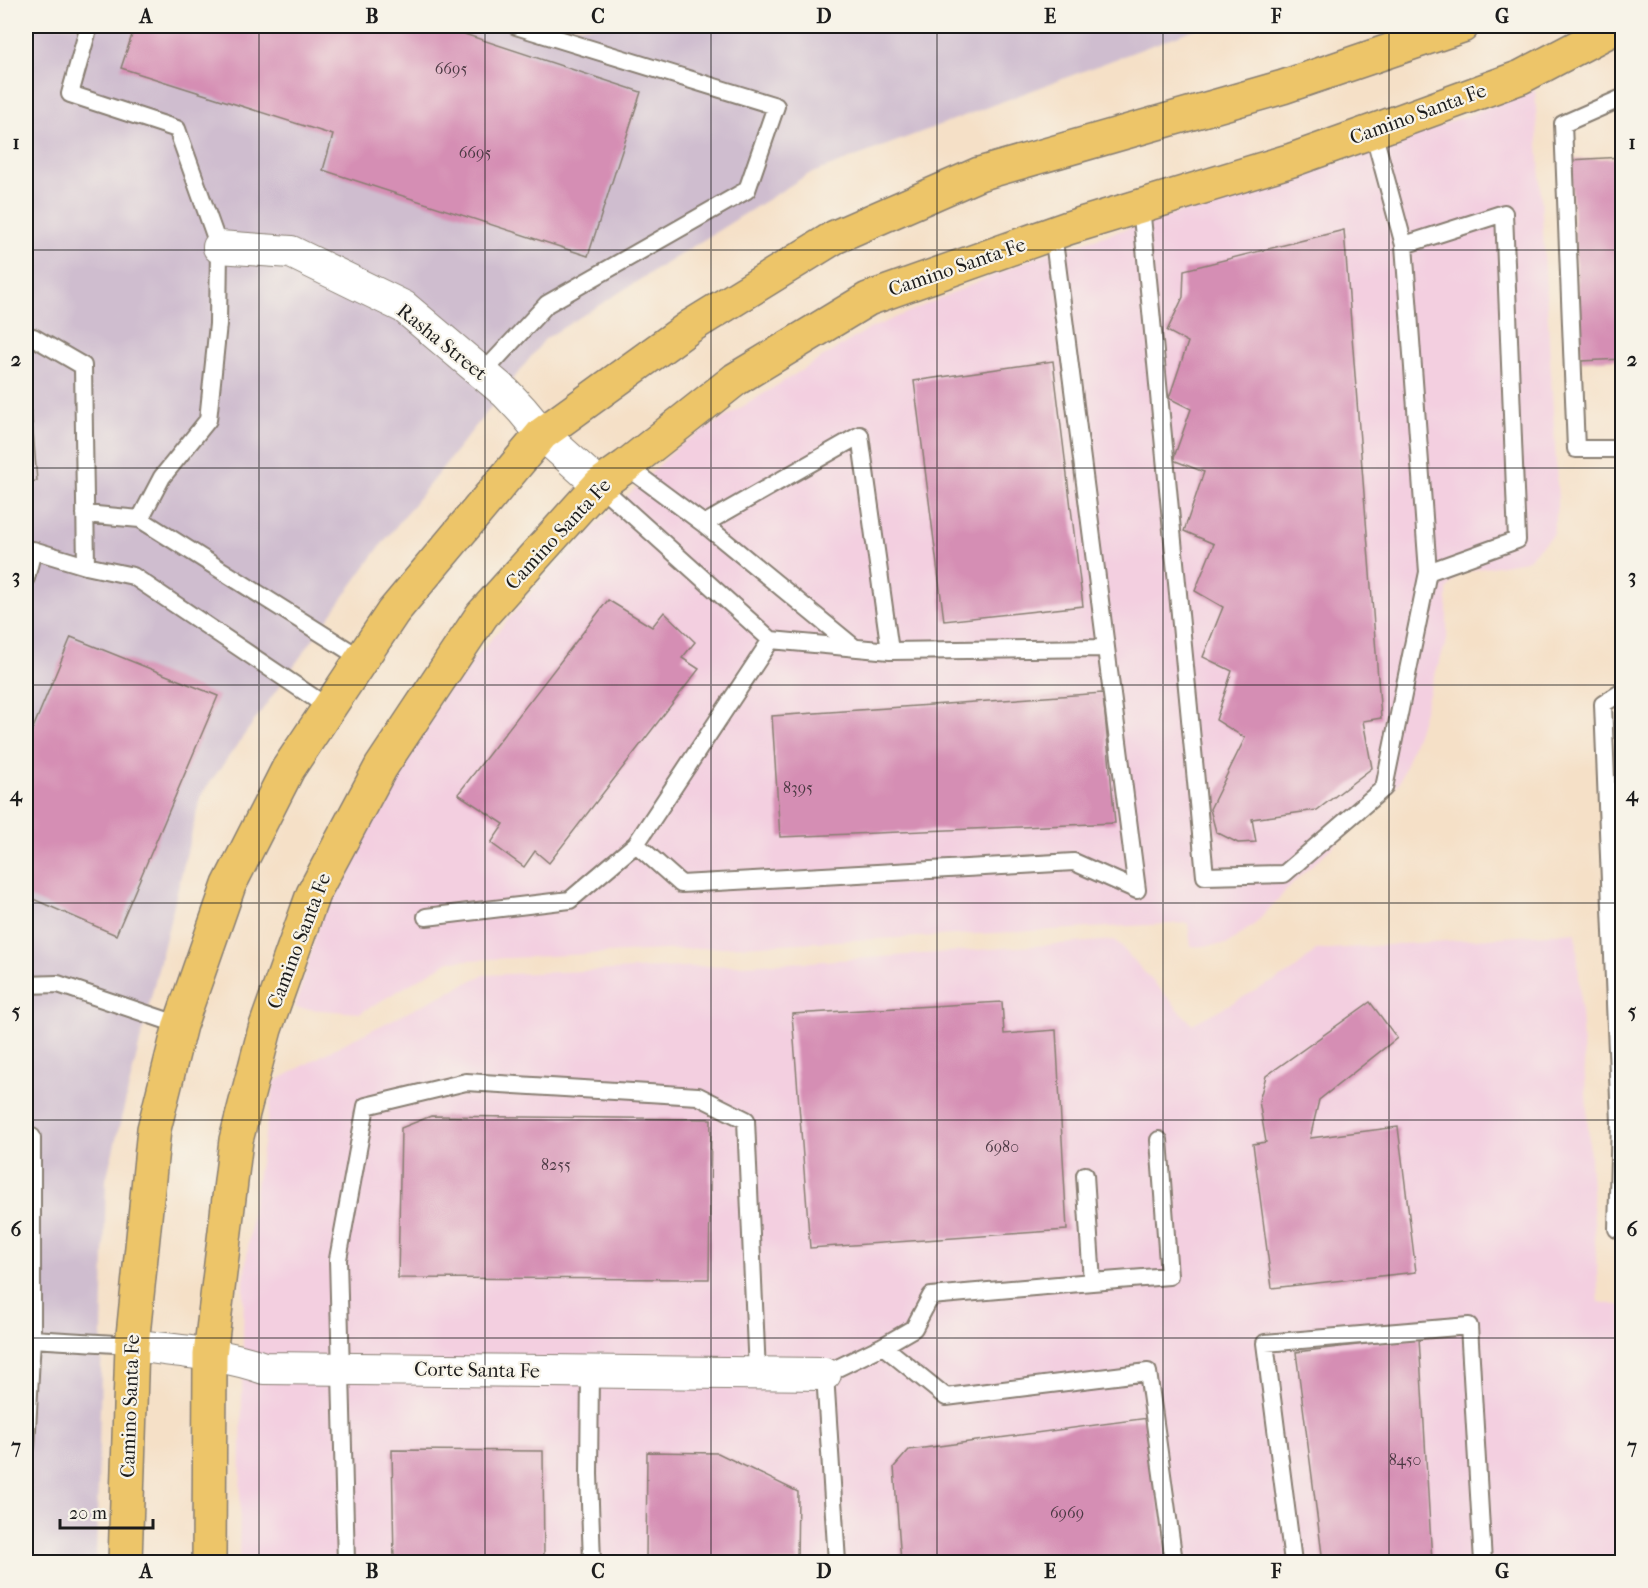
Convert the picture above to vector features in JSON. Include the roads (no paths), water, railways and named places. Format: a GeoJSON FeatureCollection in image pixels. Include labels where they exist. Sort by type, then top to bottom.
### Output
{"type":"FeatureCollection","features":[{"type":"Feature","properties":{"kind":"main road","name":"Camino Santa Fe"},"geometry":{"type":"LineString","coordinates":[[124,1563],[132,1345],[154,1129],[180,1025],[230,885],[288,769],[393,612],[542,434],[691,326],[835,237],[979,174],[1283,87],[1462,26]]}},
{"type":"Feature","properties":{"kind":"main road","name":"Camino Santa Fe"},"geometry":{"type":"LineString","coordinates":[[209,1563],[210,1355],[236,1140],[265,1029],[313,894],[381,767],[482,615],[599,485],[627,466],[736,379],[868,299],[1053,233],[1292,160],[1373,131],[1521,76],[1618,26]]}},
{"type":"Feature","properties":{"kind":"street","name":"Rasha Street"},"geometry":{"type":"LineString","coordinates":[[219,247],[291,252],[404,307],[483,373],[522,410],[542,434],[599,485]]}},
{"type":"Feature","properties":{"kind":"street","name":"Corte Santa Fe"},"geometry":{"type":"LineString","coordinates":[[132,1345],[210,1355],[264,1368],[825,1374]]}},
{"type":"Feature","properties":{"kind":"lane"},"geometry":{"type":"LineString","coordinates":[[89,26],[70,94],[177,129],[219,247],[218,324],[207,420],[162,477],[140,519]]}},
{"type":"Feature","properties":{"kind":"lane"},"geometry":{"type":"LineString","coordinates":[[483,373],[547,303],[747,190],[776,106],[516,26]]}},
{"type":"Feature","properties":{"kind":"lane"},"geometry":{"type":"LineString","coordinates":[[1623,98],[1563,124],[1576,449],[1623,449]]}},
{"type":"Feature","properties":{"kind":"lane"},"geometry":{"type":"LineString","coordinates":[[1141,206],[1205,876],[1284,874],[1384,788],[1428,572],[1404,245],[1373,131]]}},
{"type":"Feature","properties":{"kind":"lane"},"geometry":{"type":"LineString","coordinates":[[1404,245],[1504,213],[1517,540],[1428,572]]}},
{"type":"Feature","properties":{"kind":"lane"},"geometry":{"type":"LineString","coordinates":[[636,844],[681,884],[1074,862],[1137,890],[1053,233]]}},
{"type":"Feature","properties":{"kind":"lane"},"geometry":{"type":"LineString","coordinates":[[26,338],[33,337],[83,366],[86,566]]}},
{"type":"Feature","properties":{"kind":"lane"},"geometry":{"type":"LineString","coordinates":[[704,524],[860,435],[890,651]]}},
{"type":"Feature","properties":{"kind":"lane"},"geometry":{"type":"LineString","coordinates":[[627,466],[704,524],[855,648]]}},
{"type":"Feature","properties":{"kind":"lane"},"geometry":{"type":"LineString","coordinates":[[599,485],[771,640],[890,651],[1106,648]]}},
{"type":"Feature","properties":{"kind":"lane"},"geometry":{"type":"LineString","coordinates":[[85,514],[140,519],[362,659]]}},
{"type":"Feature","properties":{"kind":"lane"},"geometry":{"type":"LineString","coordinates":[[26,578],[29,551],[133,576],[329,708]]}},
{"type":"Feature","properties":{"kind":"lane"},"geometry":{"type":"LineString","coordinates":[[426,917],[570,900],[636,844],[771,640]]}},
{"type":"Feature","properties":{"kind":"lane"},"geometry":{"type":"LineString","coordinates":[[1623,692],[1603,704],[1617,933],[1622,1122],[1617,1229],[1623,1230]]}},
{"type":"Feature","properties":{"kind":"lane"},"geometry":{"type":"LineString","coordinates":[[26,985],[58,984],[180,1025]]}},
{"type":"Feature","properties":{"kind":"lane"},"geometry":{"type":"LineString","coordinates":[[346,1563],[338,1259],[366,1106],[466,1082],[698,1096],[746,1120],[757,1373]]}},
{"type":"Feature","properties":{"kind":"lane"},"geometry":{"type":"LineString","coordinates":[[26,1137],[32,1137],[32,1339],[26,1447]]}},
{"type":"Feature","properties":{"kind":"lane"},"geometry":{"type":"LineString","coordinates":[[837,1563],[825,1374],[914,1328],[931,1296],[1169,1276],[1159,1140]]}},
{"type":"Feature","properties":{"kind":"lane"},"geometry":{"type":"LineString","coordinates":[[1085,1175],[1092,1282]]}},
{"type":"Feature","properties":{"kind":"lane"},"geometry":{"type":"LineString","coordinates":[[1293,1563],[1265,1343],[1468,1326],[1483,1563]]}},
{"type":"Feature","properties":{"kind":"lane"},"geometry":{"type":"LineString","coordinates":[[32,1339],[132,1345]]}},
{"type":"Feature","properties":{"kind":"lane"},"geometry":{"type":"LineString","coordinates":[[883,1346],[946,1397],[1148,1372],[1174,1563]]}},
{"type":"Feature","properties":{"kind":"lane"},"geometry":{"type":"LineString","coordinates":[[590,1371],[589,1474],[592,1563]]}}]}
